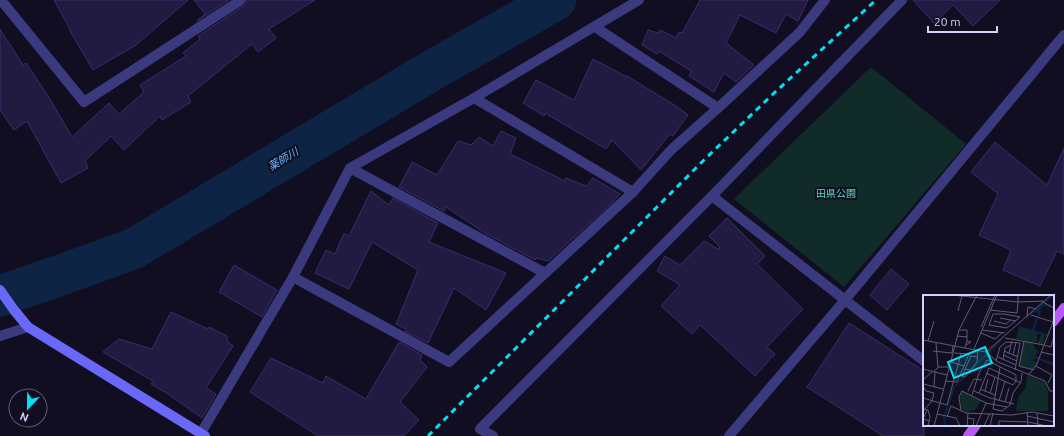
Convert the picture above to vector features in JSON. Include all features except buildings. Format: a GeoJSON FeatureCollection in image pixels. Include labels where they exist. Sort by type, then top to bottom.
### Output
{"type":"FeatureCollection","features":[{"type":"Feature","properties":{"kind":"main road"},"geometry":{"type":"LineString","coordinates":[[1054,321],[1064,308]]}},
{"type":"Feature","properties":{"kind":"main road"},"geometry":{"type":"LineString","coordinates":[[968,436],[975,426]]}},
{"type":"Feature","properties":{"kind":"street"},"geometry":{"type":"LineString","coordinates":[[1,0],[84,102],[241,0]]}},
{"type":"Feature","properties":{"kind":"street"},"geometry":{"type":"LineString","coordinates":[[0,290],[28,327],[203,435],[293,277],[350,168],[474,98],[639,0]]}},
{"type":"Feature","properties":{"kind":"street"},"geometry":{"type":"LineString","coordinates":[[293,277],[449,362],[633,192],[671,150],[800,32],[825,0]]}},
{"type":"Feature","properties":{"kind":"street"},"geometry":{"type":"LineString","coordinates":[[493,436],[480,429],[712,196],[902,0]]}},
{"type":"Feature","properties":{"kind":"street"},"geometry":{"type":"LineString","coordinates":[[595,27],[718,108]]}},
{"type":"Feature","properties":{"kind":"street"},"geometry":{"type":"LineString","coordinates":[[730,436],[845,300],[1064,35]]}},
{"type":"Feature","properties":{"kind":"street"},"geometry":{"type":"LineString","coordinates":[[474,98],[633,192]]}},
{"type":"Feature","properties":{"kind":"street"},"geometry":{"type":"LineString","coordinates":[[350,168],[545,273]]}},
{"type":"Feature","properties":{"kind":"street"},"geometry":{"type":"LineString","coordinates":[[712,196],[923,360]]}},
{"type":"Feature","properties":{"kind":"street"},"geometry":{"type":"LineString","coordinates":[[0,336],[28,327]]}},
{"type":"Feature","properties":{"kind":"green space","name":"田県公園"},"geometry":{"type":"Polygon","coordinates":[[[871,67],[966,144],[844,287],[734,199],[871,67]]]}},
{"type":"Feature","properties":{"kind":"waterway","name":"薬師川"},"geometry":{"type":"LineString","coordinates":[[0,296],[133,249],[436,68],[556,0]]}},
{"type":"Feature","properties":{"kind":"railway"},"geometry":{"type":"LineString","coordinates":[[428,436],[705,159],[772,95],[876,0]]}}]}
